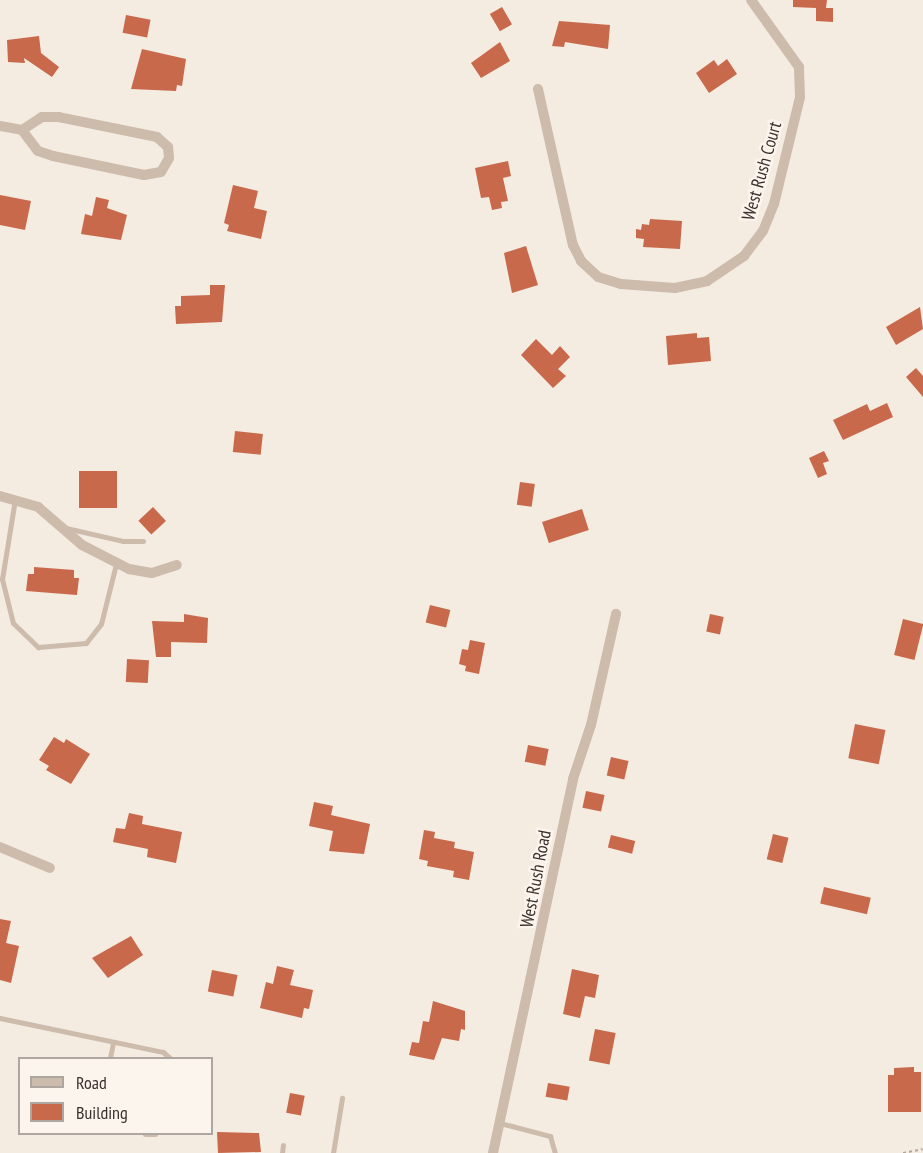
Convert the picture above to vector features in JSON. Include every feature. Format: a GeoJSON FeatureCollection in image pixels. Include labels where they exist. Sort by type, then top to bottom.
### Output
{"type":"FeatureCollection","features":[{"type":"Feature","properties":{"kind":"street","name":"West Rush Court"},"geometry":{"type":"LineString","coordinates":[[538,89],[573,245],[580,261],[598,276],[621,284],[675,288],[707,281],[744,256],[763,231],[774,204],[800,96],[799,67],[751,0]]}},
{"type":"Feature","properties":{"kind":"street"},"geometry":{"type":"LineString","coordinates":[[0,126],[22,130],[38,151],[52,156],[144,175],[161,172],[169,158],[168,147],[157,136],[58,117],[42,117],[22,130]]}},
{"type":"Feature","properties":{"kind":"street"},"geometry":{"type":"LineString","coordinates":[[0,496],[38,507],[82,545],[116,564],[152,573],[177,565]]}},
{"type":"Feature","properties":{"kind":"street","name":"West Rush Road"},"geometry":{"type":"LineString","coordinates":[[493,1153],[573,779],[591,725],[616,614]]}},
{"type":"Feature","properties":{"kind":"street"},"geometry":{"type":"LineString","coordinates":[[0,847],[50,868]]}},
{"type":"Feature","properties":{"kind":"lane"},"geometry":{"type":"LineString","coordinates":[[15,499],[2,579],[14,622],[38,646],[86,643],[101,624],[116,564]]}},
{"type":"Feature","properties":{"kind":"lane"},"geometry":{"type":"LineString","coordinates":[[61,527],[143,541]]}},
{"type":"Feature","properties":{"kind":"lane"},"geometry":{"type":"LineString","coordinates":[[0,1018],[163,1052],[168,1057]]}},
{"type":"Feature","properties":{"kind":"lane"},"geometry":{"type":"LineString","coordinates":[[110,1057],[113,1043]]}},
{"type":"Feature","properties":{"kind":"lane"},"geometry":{"type":"LineString","coordinates":[[333,1153],[342,1098]]}},
{"type":"Feature","properties":{"kind":"lane"},"geometry":{"type":"LineString","coordinates":[[500,1123],[550,1136],[555,1153]]}},
{"type":"Feature","properties":{"kind":"lane"},"geometry":{"type":"LineString","coordinates":[[282,1153],[283,1145]]}},
{"type":"Feature","properties":{"kind":"path"},"geometry":{"type":"LineString","coordinates":[[903,1153],[923,1149]]}},
{"type":"Feature","properties":{"kind":"building"},"geometry":{"type":"Polygon","coordinates":[[[793,0],[827,0],[826,8],[833,8],[833,22],[816,21],[816,8],[793,7],[793,0]]]}},
{"type":"Feature","properties":{"kind":"building"},"geometry":{"type":"Polygon","coordinates":[[[502,7],[512,24],[500,31],[490,14],[502,7]]]}},
{"type":"Feature","properties":{"kind":"building"},"geometry":{"type":"Polygon","coordinates":[[[126,15],[151,20],[147,37],[123,33],[126,15]]]}},
{"type":"Feature","properties":{"kind":"building"},"geometry":{"type":"Polygon","coordinates":[[[559,21],[610,25],[608,49],[565,42],[564,47],[552,46],[559,21]]]}},
{"type":"Feature","properties":{"kind":"building"},"geometry":{"type":"Polygon","coordinates":[[[39,36],[41,53],[59,67],[52,77],[24,58],[25,63],[8,62],[7,40],[39,36]]]}},
{"type":"Feature","properties":{"kind":"building"},"geometry":{"type":"Polygon","coordinates":[[[500,42],[510,61],[481,78],[471,63],[500,42]]]}},
{"type":"Feature","properties":{"kind":"building"},"geometry":{"type":"Polygon","coordinates":[[[142,49],[186,59],[182,86],[177,85],[176,91],[131,89],[142,49]]]}},
{"type":"Feature","properties":{"kind":"building"},"geometry":{"type":"Polygon","coordinates":[[[727,59],[737,74],[709,93],[696,73],[714,60],[718,66],[727,59]]]}},
{"type":"Feature","properties":{"kind":"building"},"geometry":{"type":"Polygon","coordinates":[[[508,161],[511,176],[503,178],[508,201],[501,202],[502,208],[492,210],[489,197],[481,198],[475,168],[508,161]]]}},
{"type":"Feature","properties":{"kind":"building"},"geometry":{"type":"Polygon","coordinates":[[[233,185],[258,191],[254,208],[267,211],[261,239],[227,231],[229,225],[224,223],[233,185]]]}},
{"type":"Feature","properties":{"kind":"building"},"geometry":{"type":"Polygon","coordinates":[[[0,195],[31,201],[25,230],[0,225],[0,195]]]}},
{"type":"Feature","properties":{"kind":"building"},"geometry":{"type":"Polygon","coordinates":[[[96,197],[109,200],[107,208],[127,215],[121,240],[81,234],[85,214],[92,216],[96,197]]]}},
{"type":"Feature","properties":{"kind":"building"},"geometry":{"type":"Polygon","coordinates":[[[650,219],[682,221],[680,249],[643,247],[644,239],[636,238],[636,229],[641,230],[642,224],[649,225],[650,219]]]}},
{"type":"Feature","properties":{"kind":"building"},"geometry":{"type":"Polygon","coordinates":[[[526,246],[538,285],[512,293],[504,253],[526,246]]]}},
{"type":"Feature","properties":{"kind":"building"},"geometry":{"type":"Polygon","coordinates":[[[210,285],[225,285],[222,322],[176,324],[175,306],[181,306],[181,296],[210,295],[210,285]]]}},
{"type":"Feature","properties":{"kind":"building"},"geometry":{"type":"Polygon","coordinates":[[[920,307],[923,329],[896,345],[886,327],[920,307]]]}},
{"type":"Feature","properties":{"kind":"building"},"geometry":{"type":"Polygon","coordinates":[[[697,333],[697,338],[709,337],[711,361],[668,365],[666,336],[697,333]]]}},
{"type":"Feature","properties":{"kind":"building"},"geometry":{"type":"Polygon","coordinates":[[[536,339],[552,355],[560,346],[570,357],[558,369],[566,376],[553,388],[521,355],[536,339]]]}},
{"type":"Feature","properties":{"kind":"building"},"geometry":{"type":"Polygon","coordinates":[[[916,368],[923,376],[923,397],[906,377],[916,368]]]}},
{"type":"Feature","properties":{"kind":"building"},"geometry":{"type":"Polygon","coordinates":[[[887,403],[893,417],[843,440],[833,420],[867,404],[870,411],[887,403]]]}},
{"type":"Feature","properties":{"kind":"building"},"geometry":{"type":"Polygon","coordinates":[[[235,431],[263,434],[261,455],[233,452],[235,431]]]}},
{"type":"Feature","properties":{"kind":"building"},"geometry":{"type":"Polygon","coordinates":[[[824,451],[829,461],[823,463],[827,474],[818,478],[809,458],[824,451]]]}},
{"type":"Feature","properties":{"kind":"building"},"geometry":{"type":"Polygon","coordinates":[[[79,471],[117,471],[117,508],[79,508],[79,471]]]}},
{"type":"Feature","properties":{"kind":"building"},"geometry":{"type":"Polygon","coordinates":[[[520,482],[535,484],[532,507],[517,505],[520,482]]]}},
{"type":"Feature","properties":{"kind":"building"},"geometry":{"type":"Polygon","coordinates":[[[153,507],[166,521],[151,535],[138,521],[153,507]]]}},
{"type":"Feature","properties":{"kind":"building"},"geometry":{"type":"Polygon","coordinates":[[[582,509],[589,530],[549,543],[542,522],[582,509]]]}},
{"type":"Feature","properties":{"kind":"building"},"geometry":{"type":"Polygon","coordinates":[[[34,567],[74,570],[74,578],[79,578],[77,595],[26,591],[28,574],[34,574],[34,567]]]}},
{"type":"Feature","properties":{"kind":"building"},"geometry":{"type":"Polygon","coordinates":[[[430,605],[450,610],[446,628],[426,622],[430,605]]]}},
{"type":"Feature","properties":{"kind":"building"},"geometry":{"type":"Polygon","coordinates":[[[184,614],[208,618],[207,643],[171,642],[171,657],[156,657],[152,621],[184,622],[184,614]]]}},
{"type":"Feature","properties":{"kind":"building"},"geometry":{"type":"Polygon","coordinates":[[[710,614],[724,617],[720,635],[706,632],[710,614]]]}},
{"type":"Feature","properties":{"kind":"building"},"geometry":{"type":"Polygon","coordinates":[[[903,619],[923,624],[914,660],[894,655],[903,619]]]}},
{"type":"Feature","properties":{"kind":"building"},"geometry":{"type":"Polygon","coordinates":[[[470,640],[485,643],[479,674],[465,671],[466,666],[459,664],[462,649],[468,650],[470,640]]]}},
{"type":"Feature","properties":{"kind":"building"},"geometry":{"type":"Polygon","coordinates":[[[127,659],[149,660],[148,683],[126,682],[127,659]]]}},
{"type":"Feature","properties":{"kind":"building"},"geometry":{"type":"Polygon","coordinates":[[[855,724],[885,730],[879,764],[848,758],[855,724]]]}},
{"type":"Feature","properties":{"kind":"building"},"geometry":{"type":"Polygon","coordinates":[[[54,737],[64,743],[66,739],[90,754],[71,784],[46,770],[49,766],[39,760],[54,737]]]}},
{"type":"Feature","properties":{"kind":"building"},"geometry":{"type":"Polygon","coordinates":[[[528,745],[549,749],[545,766],[525,762],[528,745]]]}},
{"type":"Feature","properties":{"kind":"building"},"geometry":{"type":"Polygon","coordinates":[[[611,757],[629,761],[624,780],[607,776],[611,757]]]}},
{"type":"Feature","properties":{"kind":"building"},"geometry":{"type":"Polygon","coordinates":[[[586,791],[605,795],[601,812],[582,808],[586,791]]]}},
{"type":"Feature","properties":{"kind":"building"},"geometry":{"type":"Polygon","coordinates":[[[314,802],[333,806],[331,815],[370,824],[364,854],[329,851],[333,831],[309,826],[314,802]]]}},
{"type":"Feature","properties":{"kind":"building"},"geometry":{"type":"Polygon","coordinates":[[[129,813],[143,816],[142,824],[182,832],[176,863],[147,857],[148,849],[113,842],[116,828],[125,829],[129,813]]]}},
{"type":"Feature","properties":{"kind":"building"},"geometry":{"type":"Polygon","coordinates":[[[424,830],[435,832],[434,838],[455,842],[454,848],[474,852],[469,880],[453,877],[454,871],[427,866],[428,861],[419,859],[424,830]]]}},
{"type":"Feature","properties":{"kind":"building"},"geometry":{"type":"Polygon","coordinates":[[[773,834],[789,838],[782,863],[767,859],[773,834]]]}},
{"type":"Feature","properties":{"kind":"building"},"geometry":{"type":"Polygon","coordinates":[[[611,835],[635,841],[632,854],[608,848],[611,835]]]}},
{"type":"Feature","properties":{"kind":"building"},"geometry":{"type":"Polygon","coordinates":[[[824,887],[871,898],[867,914],[820,904],[824,887]]]}},
{"type":"Feature","properties":{"kind":"building"},"geometry":{"type":"Polygon","coordinates":[[[0,919],[11,921],[6,943],[19,946],[11,983],[0,980],[0,919]]]}},
{"type":"Feature","properties":{"kind":"building"},"geometry":{"type":"Polygon","coordinates":[[[131,936],[143,955],[108,978],[92,958],[131,936]]]}},
{"type":"Feature","properties":{"kind":"building"},"geometry":{"type":"Polygon","coordinates":[[[277,966],[294,970],[290,985],[313,990],[309,1009],[304,1008],[302,1018],[260,1008],[266,982],[273,984],[277,966]]]}},
{"type":"Feature","properties":{"kind":"building"},"geometry":{"type":"Polygon","coordinates":[[[572,969],[599,975],[595,998],[585,996],[580,1018],[563,1014],[572,969]]]}},
{"type":"Feature","properties":{"kind":"building"},"geometry":{"type":"Polygon","coordinates":[[[212,970],[238,975],[233,997],[208,992],[212,970]]]}},
{"type":"Feature","properties":{"kind":"building"},"geometry":{"type":"Polygon","coordinates":[[[433,1001],[465,1011],[465,1030],[461,1029],[459,1041],[442,1038],[434,1060],[409,1055],[412,1042],[419,1043],[423,1021],[429,1022],[433,1001]]]}},
{"type":"Feature","properties":{"kind":"building"},"geometry":{"type":"Polygon","coordinates":[[[595,1029],[616,1033],[610,1064],[589,1060],[595,1029]]]}},
{"type":"Feature","properties":{"kind":"building"},"geometry":{"type":"Polygon","coordinates":[[[914,1067],[914,1072],[921,1072],[921,1112],[888,1112],[888,1075],[894,1075],[894,1068],[914,1067]]]}},
{"type":"Feature","properties":{"kind":"building"},"geometry":{"type":"Polygon","coordinates":[[[548,1083],[570,1087],[567,1101],[546,1097],[548,1083]]]}},
{"type":"Feature","properties":{"kind":"building"},"geometry":{"type":"Polygon","coordinates":[[[290,1093],[305,1096],[301,1115],[286,1113],[290,1093]]]}},
{"type":"Feature","properties":{"kind":"building"},"geometry":{"type":"Polygon","coordinates":[[[217,1132],[259,1133],[261,1152],[218,1153],[217,1132]]]}}]}
